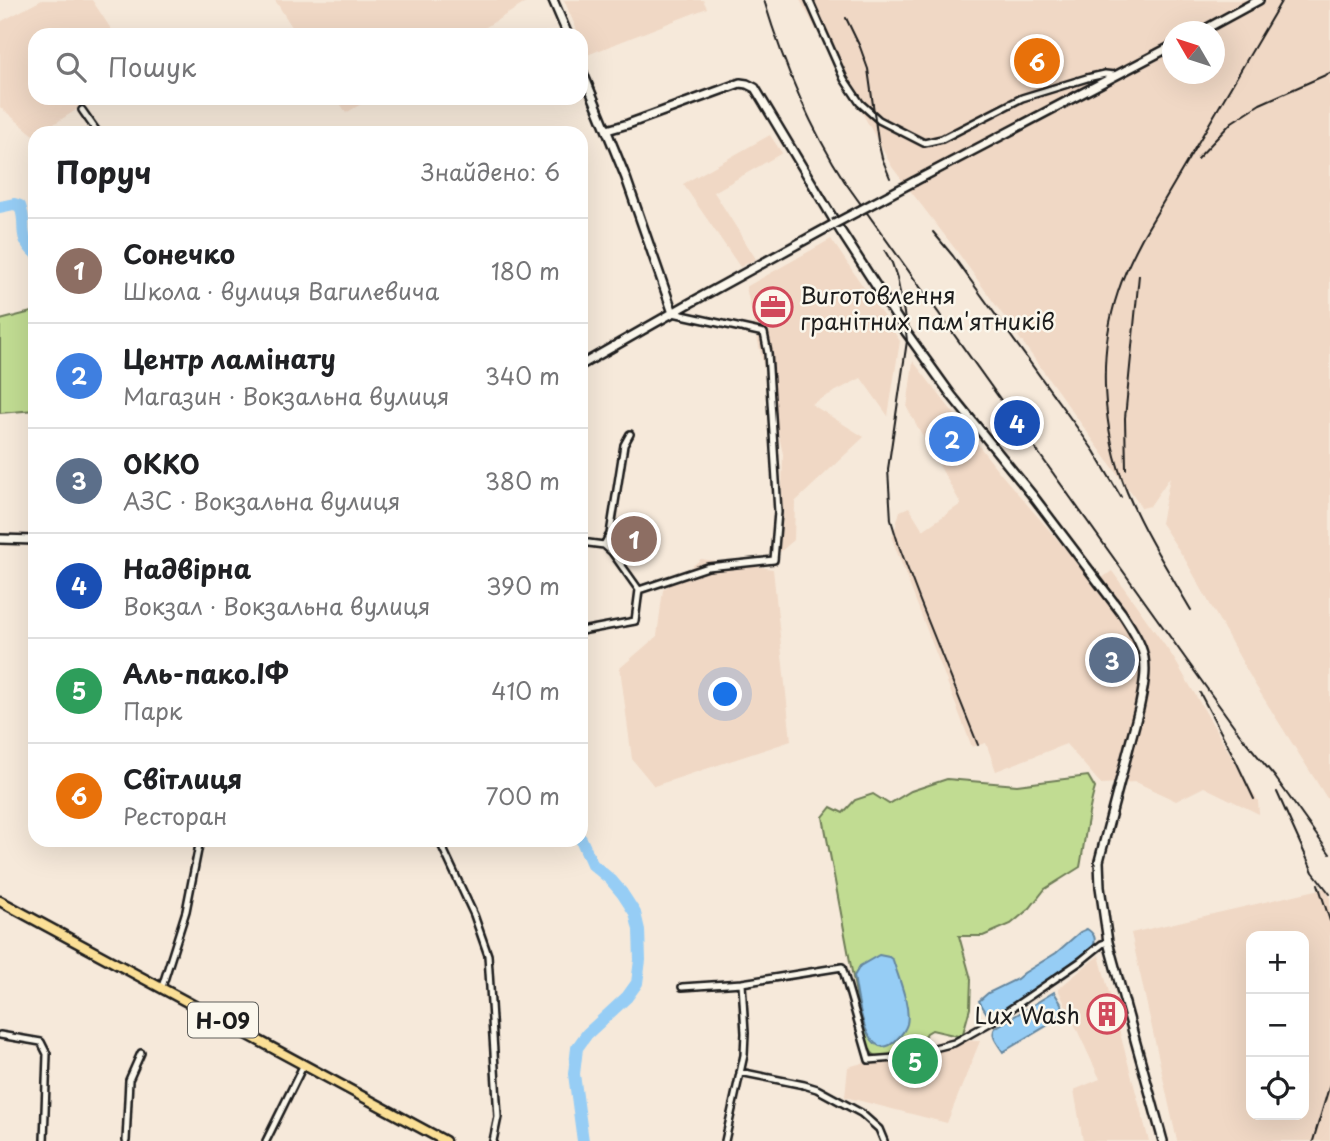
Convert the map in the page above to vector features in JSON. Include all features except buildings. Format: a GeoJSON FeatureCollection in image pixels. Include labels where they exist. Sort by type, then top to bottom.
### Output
{"type":"FeatureCollection","features":[{"type":"Feature","properties":{"kind":"main road"},"geometry":{"type":"LineString","coordinates":[[553,0],[565,28]]}},
{"type":"Feature","properties":{"kind":"main road"},"geometry":{"type":"LineString","coordinates":[[1220,21],[1259,0]]}},
{"type":"Feature","properties":{"kind":"main road"},"geometry":{"type":"LineString","coordinates":[[588,361],[880,199],[1162,51]]}},
{"type":"Feature","properties":{"kind":"main road"},"geometry":{"type":"LineString","coordinates":[[607,130],[740,83],[755,88],[840,230],[906,331],[952,396],[1049,516],[1121,612],[1142,648],[1145,664],[1144,684],[1099,861],[1100,887],[1108,942],[1163,1141]]}},
{"type":"Feature","properties":{"kind":"main road"},"geometry":{"type":"LineString","coordinates":[[588,85],[625,178],[673,313]]}},
{"type":"Feature","properties":{"kind":"main road"},"geometry":{"type":"LineString","coordinates":[[0,539],[28,540]]}},
{"type":"Feature","properties":{"kind":"main road","name":"Н-09"},"geometry":{"type":"LineString","coordinates":[[0,901],[445,1141]]}},
{"type":"Feature","properties":{"kind":"street"},"geometry":{"type":"LineString","coordinates":[[809,0],[845,79],[860,103],[879,120],[924,143],[942,139],[1023,98],[1059,85],[1096,76],[1118,75]]}},
{"type":"Feature","properties":{"kind":"street"},"geometry":{"type":"LineString","coordinates":[[82,110],[93,126]]}},
{"type":"Feature","properties":{"kind":"street"},"geometry":{"type":"LineString","coordinates":[[639,590],[708,567],[774,560],[778,512],[768,354],[764,333],[673,313]]}},
{"type":"Feature","properties":{"kind":"street"},"geometry":{"type":"LineString","coordinates":[[604,545],[610,534],[624,445],[630,434]]}},
{"type":"Feature","properties":{"kind":"street"},"geometry":{"type":"LineString","coordinates":[[588,542],[604,545],[612,552],[639,590],[635,621],[588,630]]}},
{"type":"Feature","properties":{"kind":"street"},"geometry":{"type":"LineString","coordinates":[[162,988],[186,911],[199,847]]}},
{"type":"Feature","properties":{"kind":"street"},"geometry":{"type":"LineString","coordinates":[[442,847],[474,915],[488,955],[499,1117],[493,1141]]}},
{"type":"Feature","properties":{"kind":"street"},"geometry":{"type":"LineString","coordinates":[[682,987],[742,983],[842,967],[869,1060],[895,1058],[954,1043],[993,1021],[1108,942]]}},
{"type":"Feature","properties":{"kind":"street"},"geometry":{"type":"LineString","coordinates":[[725,1141],[744,1055],[742,983]]}},
{"type":"Feature","properties":{"kind":"street"},"geometry":{"type":"LineString","coordinates":[[0,1035],[41,1042],[47,1054],[44,1141]]}},
{"type":"Feature","properties":{"kind":"street"},"geometry":{"type":"LineString","coordinates":[[126,1141],[129,1080],[141,1053]]}},
{"type":"Feature","properties":{"kind":"street"},"geometry":{"type":"LineString","coordinates":[[265,1141],[304,1064]]}},
{"type":"Feature","properties":{"kind":"street"},"geometry":{"type":"LineString","coordinates":[[740,1072],[817,1090],[862,1113],[879,1129],[884,1141]]}},
{"type":"Feature","properties":{"kind":"shaded area"},"geometry":{"type":"Polygon","coordinates":[[[42,0],[92,0],[110,28],[28,28],[28,105],[84,105],[51,126],[28,126],[28,130],[0,107],[0,22],[42,0]]]}},
{"type":"Feature","properties":{"kind":"shaded area"},"geometry":{"type":"Polygon","coordinates":[[[275,0],[530,0],[484,28],[293,28],[275,0]]]}},
{"type":"Feature","properties":{"kind":"shaded area"},"geometry":{"type":"Polygon","coordinates":[[[564,0],[703,0],[707,8],[588,55],[588,28],[576,28],[564,0]]]}},
{"type":"Feature","properties":{"kind":"shaded area"},"geometry":{"type":"Polygon","coordinates":[[[800,0],[1330,0],[1330,803],[1254,683],[1186,561],[1161,523],[1170,477],[1150,506],[1142,508],[956,250],[892,167],[800,0]]]}},
{"type":"Feature","properties":{"kind":"shaded area"},"geometry":{"type":"Polygon","coordinates":[[[341,105],[359,105],[346,113],[341,105]]]}},
{"type":"Feature","properties":{"kind":"shaded area"},"geometry":{"type":"Polygon","coordinates":[[[770,135],[782,153],[714,192],[756,259],[740,267],[683,184],[770,135]]]}},
{"type":"Feature","properties":{"kind":"shaded area"},"geometry":{"type":"Polygon","coordinates":[[[831,239],[900,341],[888,416],[861,378],[811,404],[864,437],[795,502],[794,540],[780,552],[783,454],[746,287],[831,239]]]}},
{"type":"Feature","properties":{"kind":"shaded area"},"geometry":{"type":"Polygon","coordinates":[[[913,361],[1000,473],[1095,583],[1112,571],[1173,657],[1258,801],[1259,814],[1204,787],[1176,801],[1136,782],[1101,784],[1066,744],[996,771],[986,743],[972,747],[892,539],[900,511],[909,507],[923,530],[961,504],[907,408],[913,361]]]}},
{"type":"Feature","properties":{"kind":"shaded area"},"geometry":{"type":"Polygon","coordinates":[[[701,559],[773,569],[791,741],[654,786],[632,759],[620,668],[657,636],[663,590],[701,559]]]}},
{"type":"Feature","properties":{"kind":"shaded area"},"geometry":{"type":"Polygon","coordinates":[[[1325,888],[1330,895],[1330,1141],[1177,1141],[1131,933],[1325,888]]]}},
{"type":"Feature","properties":{"kind":"shaded area"},"geometry":{"type":"Polygon","coordinates":[[[1099,955],[1149,1141],[1083,1141],[1074,1090],[1100,1079],[1058,989],[1099,955]]]}},
{"type":"Feature","properties":{"kind":"shaded area"},"geometry":{"type":"Polygon","coordinates":[[[945,1040],[980,1041],[947,1123],[845,1097],[848,1067],[945,1040]]]}},
{"type":"Feature","properties":{"kind":"green space"},"geometry":{"type":"Polygon","coordinates":[[[28,313],[28,411],[0,413],[0,320],[28,313]]]}},
{"type":"Feature","properties":{"kind":"green space"},"geometry":{"type":"Polygon","coordinates":[[[1088,776],[1095,788],[1080,867],[1045,889],[1030,908],[1011,924],[983,936],[959,936],[971,979],[970,1008],[962,1037],[932,1030],[914,1051],[908,1045],[900,1044],[883,1063],[866,1047],[823,817],[831,807],[843,813],[855,800],[873,794],[889,804],[911,791],[947,779],[1017,785],[1088,776]]]}},
{"type":"Feature","properties":{"kind":"water"},"geometry":{"type":"Polygon","coordinates":[[[1087,929],[1094,937],[1092,948],[991,1020],[979,1001],[1056,953],[1087,929]]]}},
{"type":"Feature","properties":{"kind":"water"},"geometry":{"type":"Polygon","coordinates":[[[879,955],[893,960],[906,1000],[908,1017],[903,1033],[890,1045],[881,1046],[873,1042],[863,1021],[854,976],[860,966],[879,955]]]}},
{"type":"Feature","properties":{"kind":"water"},"geometry":{"type":"Polygon","coordinates":[[[1054,992],[1065,1010],[1063,1016],[1003,1052],[994,1037],[995,1028],[1054,992]]]}},
{"type":"Feature","properties":{"kind":"waterway"},"geometry":{"type":"LineString","coordinates":[[0,207],[14,204],[20,206],[28,245]]}},
{"type":"Feature","properties":{"kind":"waterway"},"geometry":{"type":"LineString","coordinates":[[583,1141],[574,1074],[577,1048],[587,1034],[627,997],[637,983],[640,960],[639,930],[635,913],[611,880],[592,864],[585,847]]}},
{"type":"Feature","properties":{"kind":"railway"},"geometry":{"type":"LineString","coordinates":[[764,0],[798,94],[845,182],[1213,697],[1330,854]]}},
{"type":"Feature","properties":{"kind":"railway"},"geometry":{"type":"LineString","coordinates":[[1191,610],[1141,522],[1119,468],[1112,444],[1105,393],[1107,341],[1118,292],[1139,244],[1282,0]]}},
{"type":"Feature","properties":{"kind":"railway"},"geometry":{"type":"LineString","coordinates":[[846,18],[868,69],[878,141],[890,178]]}},
{"type":"Feature","properties":{"kind":"railway"},"geometry":{"type":"LineString","coordinates":[[1197,159],[1232,122],[1260,104],[1330,73]]}},
{"type":"Feature","properties":{"kind":"railway"},"geometry":{"type":"LineString","coordinates":[[933,232],[1094,451],[1121,497]]}},
{"type":"Feature","properties":{"kind":"railway"},"geometry":{"type":"LineString","coordinates":[[885,251],[897,278],[907,341],[888,469],[891,520],[920,601],[978,745]]}},
{"type":"Feature","properties":{"kind":"railway"},"geometry":{"type":"LineString","coordinates":[[1126,469],[1125,418],[1139,275]]}},
{"type":"Feature","properties":{"kind":"railway"},"geometry":{"type":"LineString","coordinates":[[1200,693],[1254,799]]}},
{"type":"Feature","properties":{"kind":"railway"},"geometry":{"type":"LineString","coordinates":[[1277,792],[1313,872],[1330,894]]}},
{"type":"Feature","properties":{"kind":"railway"},"geometry":{"type":"LineString","coordinates":[[1318,884],[1330,921]]}},
{"type":"Feature","properties":{"kind":"railway"},"geometry":{"type":"LineString","coordinates":[[1313,1141],[1330,1084]]}},
{"type":"Feature","properties":{"kind":"place","name":"Світлиця"},"geometry":{"type":"Point","coordinates":[1037,61]}},
{"type":"Feature","properties":{"kind":"place","name":"Виготовлення гранітних пам'ятників"},"geometry":{"type":"Point","coordinates":[773,307]}},
{"type":"Feature","properties":{"kind":"place","name":"Надвірна"},"geometry":{"type":"Point","coordinates":[1017,423]}},
{"type":"Feature","properties":{"kind":"place","name":"Центр ламінату"},"geometry":{"type":"Point","coordinates":[952,439]}},
{"type":"Feature","properties":{"kind":"place","name":"Сонечко"},"geometry":{"type":"Point","coordinates":[634,539]}},
{"type":"Feature","properties":{"kind":"place","name":"ОККО"},"geometry":{"type":"Point","coordinates":[1112,660]}},
{"type":"Feature","properties":{"kind":"place","name":"Lux Wash"},"geometry":{"type":"Point","coordinates":[1107,1014]}},
{"type":"Feature","properties":{"kind":"place","name":"Аль-пако.ІФ"},"geometry":{"type":"Point","coordinates":[915,1061]}}]}
